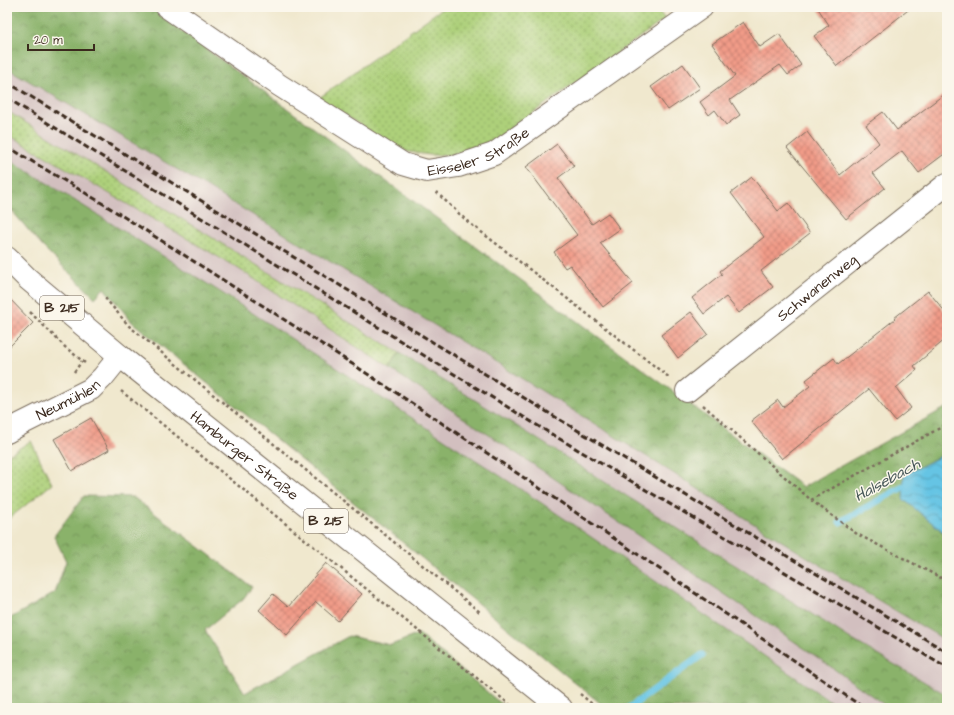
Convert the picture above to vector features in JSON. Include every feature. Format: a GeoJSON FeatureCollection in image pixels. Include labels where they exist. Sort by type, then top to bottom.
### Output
{"type":"FeatureCollection","features":[{"type":"Feature","properties":{"kind":"street","name":"Eisseler Straße"},"geometry":{"type":"LineString","coordinates":[[167,7],[279,86],[383,152],[403,164],[427,171],[458,166],[494,154],[702,7]]}},
{"type":"Feature","properties":{"kind":"street","name":"Schwanenweg"},"geometry":{"type":"LineString","coordinates":[[687,391],[947,184]]}},
{"type":"Feature","properties":{"kind":"street","name":"Hamburger Straße"},"geometry":{"type":"LineString","coordinates":[[7,258],[28,279],[120,356],[561,708]]}},
{"type":"Feature","properties":{"kind":"street","name":"Neumühlen"},"geometry":{"type":"LineString","coordinates":[[7,432],[91,389],[120,356]]}},
{"type":"Feature","properties":{"kind":"path"},"geometry":{"type":"LineString","coordinates":[[427,171],[435,191],[467,221],[687,391],[811,500],[857,534],[947,581]]}},
{"type":"Feature","properties":{"kind":"path"},"geometry":{"type":"LineString","coordinates":[[105,298],[129,326],[486,617]]}},
{"type":"Feature","properties":{"kind":"path"},"geometry":{"type":"LineString","coordinates":[[28,310],[65,347],[82,361]]}},
{"type":"Feature","properties":{"kind":"path"},"geometry":{"type":"LineString","coordinates":[[123,393],[514,708]]}},
{"type":"Feature","properties":{"kind":"path"},"geometry":{"type":"LineString","coordinates":[[811,500],[947,424]]}},
{"type":"Feature","properties":{"kind":"path"},"geometry":{"type":"LineString","coordinates":[[578,692],[596,708]]}},
{"type":"Feature","properties":{"kind":"shaded area"},"geometry":{"type":"Polygon","coordinates":[[[7,68],[224,197],[542,391],[877,600],[947,641],[947,695],[854,641],[520,428],[7,111],[7,68]]]}},
{"type":"Feature","properties":{"kind":"shaded area"},"geometry":{"type":"Polygon","coordinates":[[[7,134],[239,269],[555,479],[817,657],[889,708],[840,708],[543,504],[7,158],[7,134]]]}},
{"type":"Feature","properties":{"kind":"green space"},"geometry":{"type":"Polygon","coordinates":[[[7,7],[149,7],[803,487],[947,407],[947,453],[904,475],[941,531],[947,535],[947,641],[794,549],[409,309],[7,68],[7,7]]]}},
{"type":"Feature","properties":{"kind":"green space"},"geometry":{"type":"Polygon","coordinates":[[[444,7],[655,7],[665,19],[489,144],[450,155],[430,155],[404,151],[377,136],[319,98],[444,7]]]}},
{"type":"Feature","properties":{"kind":"green space"},"geometry":{"type":"Polygon","coordinates":[[[7,111],[399,353],[390,369],[239,269],[7,134],[7,111]]]}},
{"type":"Feature","properties":{"kind":"green space"},"geometry":{"type":"Polygon","coordinates":[[[7,158],[222,293],[543,504],[840,708],[606,708],[132,322],[104,288],[95,298],[42,246],[7,205],[7,158]]]}},
{"type":"Feature","properties":{"kind":"green space"},"geometry":{"type":"Polygon","coordinates":[[[399,353],[520,428],[854,641],[947,695],[947,708],[889,708],[817,657],[555,479],[390,369],[399,353]]]}},
{"type":"Feature","properties":{"kind":"green space"},"geometry":{"type":"Polygon","coordinates":[[[31,441],[52,484],[7,520],[7,456],[31,441]]]}},
{"type":"Feature","properties":{"kind":"green space"},"geometry":{"type":"Polygon","coordinates":[[[84,496],[133,497],[252,587],[243,599],[205,630],[245,693],[349,636],[391,645],[419,634],[506,708],[8,708],[7,620],[55,593],[66,561],[54,536],[84,496]]]}},
{"type":"Feature","properties":{"kind":"water"},"geometry":{"type":"Polygon","coordinates":[[[947,453],[947,535],[903,499],[904,475],[947,453]]]}},
{"type":"Feature","properties":{"kind":"building"},"geometry":{"type":"Polygon","coordinates":[[[817,7],[912,7],[837,66],[814,36],[829,25],[817,7]]]}},
{"type":"Feature","properties":{"kind":"building"},"geometry":{"type":"Polygon","coordinates":[[[743,22],[760,47],[779,34],[801,65],[788,75],[780,65],[730,100],[740,115],[726,125],[715,110],[709,115],[700,102],[735,76],[712,44],[743,22]]]}},
{"type":"Feature","properties":{"kind":"building"},"geometry":{"type":"Polygon","coordinates":[[[683,64],[700,88],[668,110],[651,87],[683,64]]]}},
{"type":"Feature","properties":{"kind":"building"},"geometry":{"type":"Polygon","coordinates":[[[947,92],[947,152],[919,173],[902,151],[873,173],[885,188],[846,219],[787,148],[807,132],[840,175],[879,143],[866,125],[883,112],[897,130],[947,92]]]}},
{"type":"Feature","properties":{"kind":"building"},"geometry":{"type":"Polygon","coordinates":[[[557,144],[574,166],[558,178],[592,224],[608,213],[620,229],[600,243],[633,283],[603,307],[570,265],[565,268],[554,252],[577,235],[526,167],[557,144]]]}},
{"type":"Feature","properties":{"kind":"building"},"geometry":{"type":"Polygon","coordinates":[[[752,177],[778,211],[788,203],[810,233],[761,271],[773,287],[739,313],[726,297],[704,314],[692,298],[722,274],[720,271],[764,237],[731,193],[752,177]]]}},
{"type":"Feature","properties":{"kind":"building"},"geometry":{"type":"Polygon","coordinates":[[[928,291],[947,314],[947,338],[914,366],[917,370],[896,388],[911,408],[895,421],[869,389],[782,459],[751,421],[778,400],[783,407],[810,386],[806,380],[834,358],[838,364],[928,291]]]}},
{"type":"Feature","properties":{"kind":"building"},"geometry":{"type":"Polygon","coordinates":[[[7,296],[33,323],[7,349],[7,296]]]}},
{"type":"Feature","properties":{"kind":"building"},"geometry":{"type":"Polygon","coordinates":[[[691,312],[708,334],[678,358],[661,335],[691,312]]]}},
{"type":"Feature","properties":{"kind":"building"},"geometry":{"type":"Polygon","coordinates":[[[91,418],[109,450],[72,471],[54,439],[91,418]]]}},
{"type":"Feature","properties":{"kind":"building"},"geometry":{"type":"Polygon","coordinates":[[[326,563],[362,594],[338,621],[316,602],[287,635],[259,610],[273,594],[288,607],[326,563]]]}},
{"type":"Feature","properties":{"kind":"waterway","name":"Halsebach"},"geometry":{"type":"LineString","coordinates":[[840,522],[912,482]]}},
{"type":"Feature","properties":{"kind":"waterway","name":"Halsebach"},"geometry":{"type":"LineString","coordinates":[[629,708],[702,655]]}},
{"type":"Feature","properties":{"kind":"railway"},"geometry":{"type":"LineString","coordinates":[[7,82],[557,418],[947,652]]}},
{"type":"Feature","properties":{"kind":"railway"},"geometry":{"type":"LineString","coordinates":[[7,98],[548,432],[947,668]]}},
{"type":"Feature","properties":{"kind":"railway"},"geometry":{"type":"LineString","coordinates":[[7,146],[208,270],[397,393],[864,708]]}}]}
